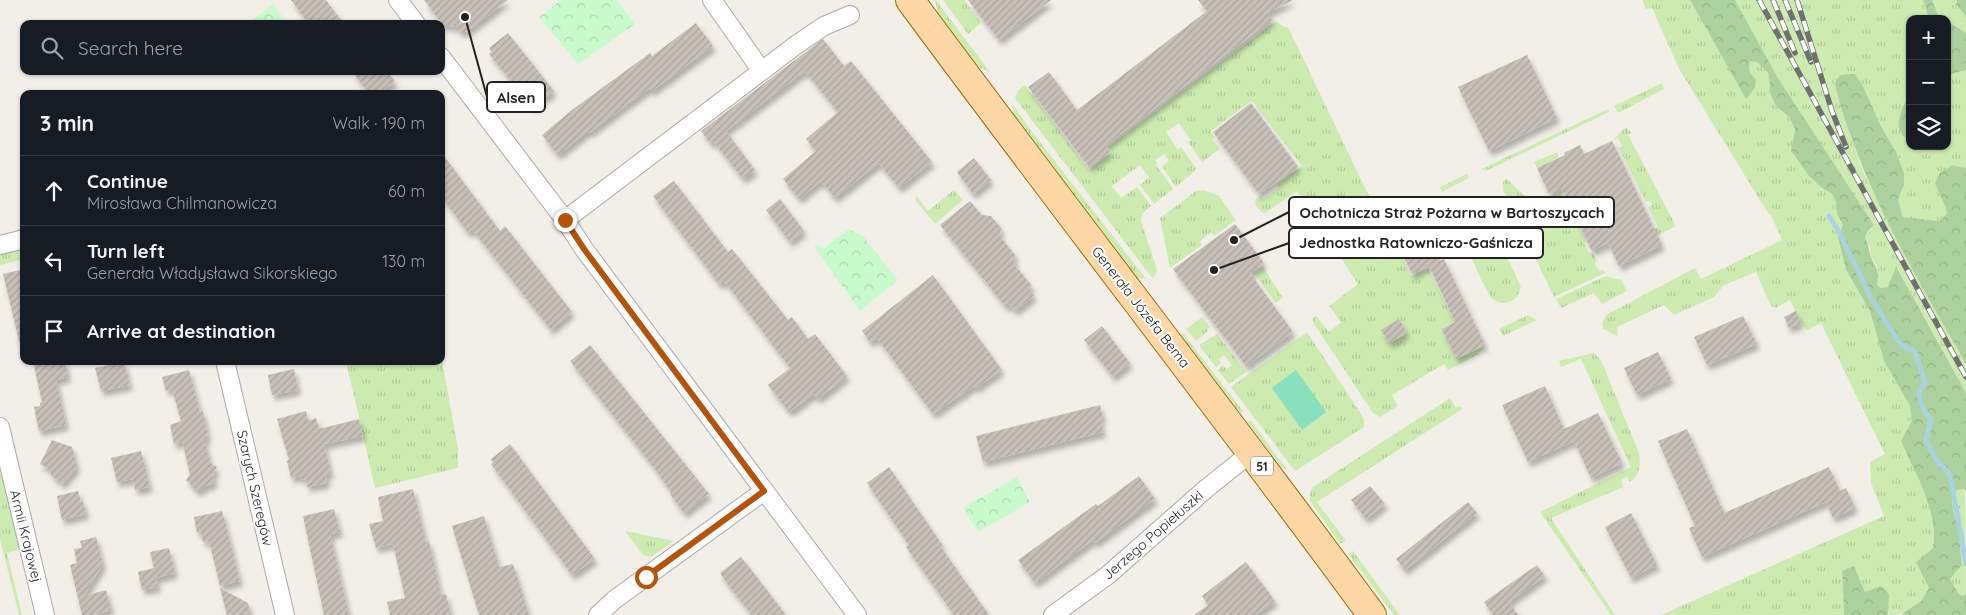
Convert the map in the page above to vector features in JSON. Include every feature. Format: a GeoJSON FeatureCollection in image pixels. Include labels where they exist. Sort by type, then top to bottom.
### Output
{"type":"FeatureCollection","features":[{"type":"Feature","properties":{"kind":"main road","name":"Generała Józefa Bema"},"geometry":{"type":"LineString","coordinates":[[910,0],[1035,170],[1252,452],[1372,615]]}},
{"type":"Feature","properties":{"kind":"street"},"geometry":{"type":"LineString","coordinates":[[398,0],[413,20]]}},
{"type":"Feature","properties":{"kind":"street"},"geometry":{"type":"LineString","coordinates":[[712,0],[761,70]]}},
{"type":"Feature","properties":{"kind":"street"},"geometry":{"type":"LineString","coordinates":[[565,220],[761,70],[824,26],[850,15]]}},
{"type":"Feature","properties":{"kind":"street"},"geometry":{"type":"LineString","coordinates":[[445,62],[565,220],[590,257],[857,615]]}},
{"type":"Feature","properties":{"kind":"street"},"geometry":{"type":"LineString","coordinates":[[0,244],[20,240]]}},
{"type":"Feature","properties":{"kind":"street","name":"Szarych Szeregów"},"geometry":{"type":"LineString","coordinates":[[226,365],[285,615]]}},
{"type":"Feature","properties":{"kind":"street","name":"Armii Krajowej"},"geometry":{"type":"LineString","coordinates":[[0,428],[45,615]]}},
{"type":"Feature","properties":{"kind":"street","name":"Jerzego Popiełuszki"},"geometry":{"type":"LineString","coordinates":[[1053,615],[1108,575],[1207,488],[1252,452]]}},
{"type":"Feature","properties":{"kind":"street"},"geometry":{"type":"LineString","coordinates":[[598,615],[614,600],[764,491]]}},
{"type":"Feature","properties":{"kind":"green space"},"geometry":{"type":"Polygon","coordinates":[[[561,0],[617,0],[635,24],[578,64],[539,17],[561,0]]]}},
{"type":"Feature","properties":{"kind":"green space"},"geometry":{"type":"Polygon","coordinates":[[[935,0],[990,72],[975,65],[939,17],[935,0]]]}},
{"type":"Feature","properties":{"kind":"green space"},"geometry":{"type":"Polygon","coordinates":[[[943,0],[964,0],[981,23],[968,34],[943,0]]]}},
{"type":"Feature","properties":{"kind":"green space"},"geometry":{"type":"Polygon","coordinates":[[[1642,0],[1690,0],[1746,98],[1755,88],[1756,79],[1750,71],[1750,60],[1757,62],[1768,73],[1769,91],[1776,106],[1789,117],[1795,129],[1791,152],[1809,176],[1832,194],[1837,204],[1837,214],[1843,225],[1846,270],[1870,311],[1884,361],[1910,406],[1912,419],[1902,441],[1925,493],[1933,521],[1933,548],[1916,562],[1929,587],[1917,604],[1908,611],[1896,615],[1888,615],[1889,611],[1865,592],[1854,566],[1842,572],[1844,615],[1661,615],[1884,516],[1871,483],[1870,462],[1885,454],[1821,323],[1807,330],[1801,323],[1790,300],[1776,308],[1771,306],[1756,272],[1724,285],[1714,297],[1674,315],[1664,305],[1617,327],[1618,336],[1603,329],[1602,323],[1606,315],[1695,268],[1701,279],[1782,240],[1771,215],[1679,69],[1652,8],[1646,9],[1642,0]]]}},
{"type":"Feature","properties":{"kind":"green space"},"geometry":{"type":"Polygon","coordinates":[[[1690,0],[1735,0],[1778,78],[1874,225],[1868,231],[1865,238],[1877,269],[1877,284],[1880,288],[1888,287],[1896,266],[1966,393],[1966,491],[1965,489],[1957,490],[1952,497],[1952,506],[1958,527],[1962,565],[1950,579],[1958,593],[1962,596],[1966,594],[1966,615],[1901,615],[1921,601],[1929,588],[1916,562],[1933,548],[1934,534],[1929,507],[1919,479],[1901,441],[1912,420],[1910,406],[1884,361],[1870,311],[1846,270],[1838,237],[1843,225],[1837,214],[1837,204],[1832,194],[1809,176],[1791,151],[1795,129],[1789,117],[1776,106],[1769,91],[1768,73],[1757,62],[1750,61],[1750,71],[1756,79],[1755,88],[1746,99],[1690,0]]]}},
{"type":"Feature","properties":{"kind":"green space"},"geometry":{"type":"Polygon","coordinates":[[[1735,0],[1923,0],[1928,15],[1906,15],[1906,100],[1903,104],[1906,150],[1951,150],[1951,74],[1966,70],[1966,168],[1952,165],[1935,184],[1947,214],[1938,221],[1903,217],[1898,200],[1904,184],[1896,152],[1870,104],[1835,83],[1838,99],[1862,169],[1903,253],[1966,364],[1966,393],[1897,267],[1888,287],[1880,288],[1877,284],[1878,268],[1871,256],[1870,247],[1865,238],[1874,225],[1778,78],[1735,0]]]}},
{"type":"Feature","properties":{"kind":"green space"},"geometry":{"type":"Polygon","coordinates":[[[1923,0],[1932,0],[1938,15],[1928,15],[1923,0]]]}},
{"type":"Feature","properties":{"kind":"green space"},"geometry":{"type":"Polygon","coordinates":[[[1932,0],[1957,0],[1957,5],[1966,17],[1966,33],[1951,24],[1951,15],[1938,15],[1932,0]]]}},
{"type":"Feature","properties":{"kind":"green space"},"geometry":{"type":"Polygon","coordinates":[[[1957,0],[1966,0],[1966,17],[1957,5],[1957,0]]]}},
{"type":"Feature","properties":{"kind":"green space"},"geometry":{"type":"Polygon","coordinates":[[[273,4],[285,20],[252,20],[273,4]]]}},
{"type":"Feature","properties":{"kind":"green space"},"geometry":{"type":"Polygon","coordinates":[[[1276,21],[1286,28],[1288,27],[1379,217],[1383,217],[1411,276],[1428,269],[1455,322],[1442,329],[1456,359],[1485,345],[1479,354],[1448,370],[1444,364],[1392,395],[1398,406],[1380,417],[1373,413],[1314,324],[1312,318],[1316,316],[1329,332],[1341,322],[1329,306],[1358,284],[1297,191],[1265,213],[1261,212],[1255,204],[1256,199],[1261,196],[1264,199],[1279,188],[1277,184],[1302,166],[1252,101],[1211,131],[1215,137],[1212,139],[1220,149],[1202,162],[1188,142],[1191,140],[1179,123],[1166,132],[1178,150],[1181,147],[1196,168],[1194,172],[1176,187],[1162,166],[1169,161],[1164,154],[1155,160],[1158,164],[1156,165],[1173,189],[1154,204],[1140,185],[1149,177],[1140,165],[1112,186],[1121,198],[1137,187],[1151,206],[1142,214],[1141,220],[1156,266],[1157,271],[1153,279],[1015,98],[1018,91],[1025,85],[1089,170],[1112,152],[1108,147],[1276,21]]]}},
{"type":"Feature","properties":{"kind":"green space"},"geometry":{"type":"Polygon","coordinates":[[[1951,24],[1966,33],[1966,70],[1951,74],[1951,24]]]}},
{"type":"Feature","properties":{"kind":"green space"},"geometry":{"type":"Polygon","coordinates":[[[1855,74],[1862,84],[1879,122],[1896,152],[1904,173],[1904,184],[1898,200],[1903,217],[1939,221],[1947,214],[1935,184],[1939,174],[1952,165],[1966,168],[1966,364],[1890,228],[1864,171],[1842,112],[1835,83],[1840,75],[1855,74]]]}},
{"type":"Feature","properties":{"kind":"green space"},"geometry":{"type":"Polygon","coordinates":[[[1662,83],[1664,89],[1618,113],[1614,106],[1662,83]]]}},
{"type":"Feature","properties":{"kind":"green space"},"geometry":{"type":"Polygon","coordinates":[[[1906,101],[1906,137],[1900,131],[1899,125],[1906,101]]]}},
{"type":"Feature","properties":{"kind":"green space"},"geometry":{"type":"Polygon","coordinates":[[[1012,103],[1146,279],[1136,278],[1014,118],[1012,103]]]}},
{"type":"Feature","properties":{"kind":"green space"},"geometry":{"type":"Polygon","coordinates":[[[1608,109],[1609,112],[1486,171],[1481,169],[1608,109]]]}},
{"type":"Feature","properties":{"kind":"green space"},"geometry":{"type":"Polygon","coordinates":[[[1626,127],[1632,133],[1628,135],[1676,226],[1657,236],[1654,229],[1658,227],[1648,207],[1652,205],[1650,201],[1646,202],[1619,148],[1622,146],[1618,138],[1612,141],[1626,127]]]}},
{"type":"Feature","properties":{"kind":"green space"},"geometry":{"type":"Polygon","coordinates":[[[1557,152],[1559,157],[1537,168],[1534,162],[1557,152]]]}},
{"type":"Feature","properties":{"kind":"green space"},"geometry":{"type":"Polygon","coordinates":[[[1467,174],[1469,178],[1442,192],[1440,187],[1467,174]]]}},
{"type":"Feature","properties":{"kind":"green space"},"geometry":{"type":"Polygon","coordinates":[[[1506,179],[1531,202],[1514,211],[1503,190],[1503,182],[1506,179]]]}},
{"type":"Feature","properties":{"kind":"green space"},"geometry":{"type":"Polygon","coordinates":[[[954,190],[963,200],[935,224],[915,200],[917,196],[928,211],[954,190]]]}},
{"type":"Feature","properties":{"kind":"green space"},"geometry":{"type":"Polygon","coordinates":[[[1204,190],[1219,196],[1236,220],[1214,236],[1211,232],[1200,241],[1202,245],[1170,268],[1160,218],[1196,191],[1204,190]]]}},
{"type":"Feature","properties":{"kind":"green space"},"geometry":{"type":"Polygon","coordinates":[[[1561,192],[1587,241],[1584,243],[1589,253],[1593,253],[1599,271],[1603,269],[1605,273],[1554,297],[1514,215],[1561,192]]]}},
{"type":"Feature","properties":{"kind":"green space"},"geometry":{"type":"Polygon","coordinates":[[[1472,199],[1482,205],[1493,225],[1464,240],[1454,221],[1453,212],[1458,202],[1472,199]]]}},
{"type":"Feature","properties":{"kind":"green space"},"geometry":{"type":"Polygon","coordinates":[[[1494,228],[1521,287],[1516,298],[1505,303],[1494,300],[1491,296],[1465,243],[1494,228]]]}},
{"type":"Feature","properties":{"kind":"green space"},"geometry":{"type":"Polygon","coordinates":[[[849,229],[863,236],[898,280],[860,311],[814,247],[817,244],[823,249],[849,229]]]}},
{"type":"Feature","properties":{"kind":"green space"},"geometry":{"type":"Polygon","coordinates":[[[20,248],[20,260],[0,265],[0,253],[20,248]]]}},
{"type":"Feature","properties":{"kind":"green space"},"geometry":{"type":"Polygon","coordinates":[[[1263,267],[1283,298],[1276,303],[1254,273],[1263,267]]]}},
{"type":"Feature","properties":{"kind":"green space"},"geometry":{"type":"Polygon","coordinates":[[[1606,276],[1621,280],[1627,291],[1602,304],[1594,293],[1561,308],[1556,299],[1606,276]]]}},
{"type":"Feature","properties":{"kind":"green space"},"geometry":{"type":"Polygon","coordinates":[[[1528,315],[1537,320],[1503,336],[1499,329],[1528,315]]]}},
{"type":"Feature","properties":{"kind":"green space"},"geometry":{"type":"Polygon","coordinates":[[[1202,317],[1210,327],[1196,341],[1186,329],[1202,317]]]}},
{"type":"Feature","properties":{"kind":"green space"},"geometry":{"type":"Polygon","coordinates":[[[1182,332],[1243,411],[1241,414],[1181,337],[1182,332]]]}},
{"type":"Feature","properties":{"kind":"green space"},"geometry":{"type":"Polygon","coordinates":[[[1307,332],[1361,414],[1364,420],[1364,427],[1295,471],[1231,387],[1307,332]]]}},
{"type":"Feature","properties":{"kind":"green space"},"geometry":{"type":"Polygon","coordinates":[[[1217,334],[1246,372],[1229,384],[1218,370],[1223,365],[1226,369],[1232,365],[1224,355],[1219,359],[1221,363],[1216,367],[1199,345],[1217,334]]]}},
{"type":"Feature","properties":{"kind":"green space"},"geometry":{"type":"Polygon","coordinates":[[[1594,353],[1601,360],[1639,453],[1639,469],[1636,476],[1630,482],[1627,476],[1621,480],[1623,487],[1551,518],[1615,615],[1611,615],[1540,512],[1631,467],[1581,359],[1561,367],[1559,361],[1594,353]]]}},
{"type":"Feature","properties":{"kind":"green space"},"geometry":{"type":"Polygon","coordinates":[[[347,365],[443,365],[458,448],[458,468],[375,488],[347,365]]]}},
{"type":"Feature","properties":{"kind":"green space"},"geometry":{"type":"Polygon","coordinates":[[[1296,370],[1326,412],[1302,430],[1272,388],[1296,370]]]}},
{"type":"Feature","properties":{"kind":"green space"},"geometry":{"type":"Polygon","coordinates":[[[1450,398],[1456,408],[1460,406],[1462,409],[1317,502],[1346,541],[1340,544],[1310,501],[1313,487],[1450,398]]]}},
{"type":"Feature","properties":{"kind":"green space"},"geometry":{"type":"Polygon","coordinates":[[[1251,421],[1288,471],[1280,466],[1247,422],[1251,421]]]}},
{"type":"Feature","properties":{"kind":"green space"},"geometry":{"type":"Polygon","coordinates":[[[3,474],[23,549],[7,553],[22,615],[19,615],[0,539],[0,475],[3,474]]]}},
{"type":"Feature","properties":{"kind":"green space"},"geometry":{"type":"Polygon","coordinates":[[[1017,477],[1030,502],[978,532],[963,508],[1017,477]]]}},
{"type":"Feature","properties":{"kind":"green space"},"geometry":{"type":"Polygon","coordinates":[[[1965,489],[1966,594],[1962,596],[1958,593],[1950,579],[1962,565],[1958,527],[1952,506],[1952,497],[1957,490],[1965,489]]]}},
{"type":"Feature","properties":{"kind":"green space"},"geometry":{"type":"Polygon","coordinates":[[[625,531],[674,541],[651,557],[643,555],[625,531]]]}},
{"type":"Feature","properties":{"kind":"green space"},"geometry":{"type":"Polygon","coordinates":[[[1353,551],[1400,615],[1394,615],[1348,554],[1353,551]]]}},
{"type":"Feature","properties":{"kind":"green space"},"geometry":{"type":"Polygon","coordinates":[[[1854,566],[1865,592],[1881,586],[1889,594],[1888,615],[1844,615],[1842,571],[1854,566]]]}},
{"type":"Feature","properties":{"kind":"building"},"geometry":{"type":"Polygon","coordinates":[[[291,0],[326,0],[341,20],[306,20],[291,0]]]}},
{"type":"Feature","properties":{"kind":"building"},"geometry":{"type":"Polygon","coordinates":[[[424,0],[508,0],[466,32],[460,32],[457,27],[445,25],[445,20],[439,20],[424,0]]]}},
{"type":"Feature","properties":{"kind":"building"},"geometry":{"type":"Polygon","coordinates":[[[968,0],[1051,0],[999,40],[968,0]]]}},
{"type":"Feature","properties":{"kind":"building"},"geometry":{"type":"Polygon","coordinates":[[[1198,0],[1293,0],[1267,13],[1272,20],[1105,146],[1110,152],[1089,167],[1028,87],[1049,72],[1077,110],[1207,11],[1198,0]]]}},
{"type":"Feature","properties":{"kind":"building"},"geometry":{"type":"Polygon","coordinates":[[[696,23],[713,46],[652,91],[650,88],[589,133],[588,131],[558,155],[542,135],[572,110],[650,53],[652,56],[696,23]]]}},
{"type":"Feature","properties":{"kind":"building"},"geometry":{"type":"Polygon","coordinates":[[[508,33],[554,91],[532,107],[489,54],[492,52],[489,48],[508,33]]]}},
{"type":"Feature","properties":{"kind":"building"},"geometry":{"type":"Polygon","coordinates":[[[823,39],[844,66],[851,61],[932,162],[899,188],[879,163],[835,198],[821,181],[799,199],[783,179],[816,151],[806,139],[838,112],[805,71],[726,131],[755,170],[743,179],[713,141],[710,143],[701,131],[823,39]]]}},
{"type":"Feature","properties":{"kind":"building"},"geometry":{"type":"Polygon","coordinates":[[[1527,55],[1557,118],[1489,151],[1458,87],[1527,55]]]}},
{"type":"Feature","properties":{"kind":"building"},"geometry":{"type":"Polygon","coordinates":[[[355,75],[390,75],[395,82],[384,90],[366,90],[355,75]]]}},
{"type":"Feature","properties":{"kind":"building"},"geometry":{"type":"Polygon","coordinates":[[[1251,103],[1298,167],[1259,194],[1213,132],[1251,103]]]}},
{"type":"Feature","properties":{"kind":"building"},"geometry":{"type":"Polygon","coordinates":[[[1612,141],[1662,245],[1619,266],[1608,243],[1592,251],[1561,188],[1549,194],[1537,168],[1565,155],[1564,153],[1580,145],[1584,154],[1612,141]]]}},
{"type":"Feature","properties":{"kind":"building"},"geometry":{"type":"Polygon","coordinates":[[[445,157],[500,231],[505,226],[572,312],[551,330],[472,229],[468,233],[445,201],[445,157]]]}},
{"type":"Feature","properties":{"kind":"building"},"geometry":{"type":"Polygon","coordinates":[[[974,158],[991,180],[973,194],[957,172],[974,158]]]}},
{"type":"Feature","properties":{"kind":"building"},"geometry":{"type":"Polygon","coordinates":[[[674,181],[728,252],[732,249],[788,320],[792,317],[808,339],[815,334],[847,376],[818,399],[814,394],[789,412],[768,385],[790,368],[725,282],[719,284],[653,196],[674,181]]]}},
{"type":"Feature","properties":{"kind":"building"},"geometry":{"type":"Polygon","coordinates":[[[780,199],[804,231],[790,242],[766,210],[780,199]]]}},
{"type":"Feature","properties":{"kind":"building"},"geometry":{"type":"Polygon","coordinates":[[[970,201],[982,215],[991,216],[1001,228],[1000,236],[1015,255],[1014,264],[1032,286],[1029,289],[1034,296],[1015,311],[1009,304],[1006,307],[940,225],[970,201]]]}},
{"type":"Feature","properties":{"kind":"building"},"geometry":{"type":"Polygon","coordinates":[[[1410,202],[1411,205],[1413,204],[1440,261],[1444,259],[1485,345],[1456,359],[1442,329],[1455,322],[1429,266],[1434,263],[1412,274],[1385,218],[1410,202]]]}},
{"type":"Feature","properties":{"kind":"building"},"geometry":{"type":"Polygon","coordinates":[[[1235,224],[1264,263],[1250,273],[1293,332],[1246,366],[1173,269],[1235,224]]]}},
{"type":"Feature","properties":{"kind":"building"},"geometry":{"type":"Polygon","coordinates":[[[20,270],[20,341],[19,341],[3,274],[20,270]]]}},
{"type":"Feature","properties":{"kind":"building"},"geometry":{"type":"Polygon","coordinates":[[[933,275],[1002,370],[976,388],[974,386],[933,414],[877,338],[870,342],[862,331],[933,275]]]}},
{"type":"Feature","properties":{"kind":"building"},"geometry":{"type":"Polygon","coordinates":[[[1796,311],[1801,323],[1789,328],[1784,317],[1796,311]]]}},
{"type":"Feature","properties":{"kind":"building"},"geometry":{"type":"Polygon","coordinates":[[[1743,316],[1757,344],[1707,365],[1694,337],[1743,316]]]}},
{"type":"Feature","properties":{"kind":"building"},"geometry":{"type":"Polygon","coordinates":[[[1399,319],[1407,333],[1389,343],[1381,330],[1399,319]]]}},
{"type":"Feature","properties":{"kind":"building"},"geometry":{"type":"Polygon","coordinates":[[[1102,326],[1130,363],[1113,377],[1084,340],[1102,326]]]}},
{"type":"Feature","properties":{"kind":"building"},"geometry":{"type":"Polygon","coordinates":[[[590,345],[709,494],[684,513],[655,469],[570,361],[590,345]]]}},
{"type":"Feature","properties":{"kind":"building"},"geometry":{"type":"Polygon","coordinates":[[[1658,352],[1671,379],[1637,395],[1624,368],[1658,352]]]}},
{"type":"Feature","properties":{"kind":"building"},"geometry":{"type":"Polygon","coordinates":[[[34,365],[66,365],[68,377],[56,380],[66,425],[39,431],[34,407],[40,406],[42,402],[34,365]]]}},
{"type":"Feature","properties":{"kind":"building"},"geometry":{"type":"Polygon","coordinates":[[[110,365],[125,365],[130,385],[101,391],[95,368],[110,365]]]}},
{"type":"Feature","properties":{"kind":"building"},"geometry":{"type":"Polygon","coordinates":[[[294,369],[298,390],[272,395],[268,375],[294,369]]]}},
{"type":"Feature","properties":{"kind":"building"},"geometry":{"type":"Polygon","coordinates":[[[189,370],[200,412],[203,411],[208,438],[204,439],[210,463],[217,467],[213,474],[215,483],[205,486],[198,492],[186,480],[190,475],[183,444],[181,442],[174,444],[170,425],[181,421],[172,389],[166,391],[162,377],[189,370]]]}},
{"type":"Feature","properties":{"kind":"building"},"geometry":{"type":"Polygon","coordinates":[[[1545,386],[1564,429],[1598,413],[1622,463],[1591,478],[1574,441],[1528,462],[1502,405],[1545,386]]]}},
{"type":"Feature","properties":{"kind":"building"},"geometry":{"type":"Polygon","coordinates":[[[1100,405],[1103,418],[1100,419],[1103,432],[983,462],[976,436],[1100,405]]]}},
{"type":"Feature","properties":{"kind":"building"},"geometry":{"type":"Polygon","coordinates":[[[306,411],[308,421],[316,418],[319,429],[359,419],[363,436],[324,444],[331,473],[326,474],[327,483],[307,487],[306,479],[302,480],[301,476],[291,478],[287,461],[289,460],[277,419],[306,411]]]}},
{"type":"Feature","properties":{"kind":"building"},"geometry":{"type":"Polygon","coordinates":[[[1687,429],[1724,513],[1829,467],[1840,491],[1846,488],[1855,508],[1833,518],[1826,502],[1702,557],[1689,528],[1695,526],[1658,441],[1687,429]]]}},
{"type":"Feature","properties":{"kind":"building"},"geometry":{"type":"Polygon","coordinates":[[[52,440],[72,447],[77,467],[63,484],[52,476],[49,469],[40,464],[52,440]]]}},
{"type":"Feature","properties":{"kind":"building"},"geometry":{"type":"Polygon","coordinates":[[[510,444],[595,559],[572,575],[491,464],[493,463],[491,459],[510,444]]]}},
{"type":"Feature","properties":{"kind":"building"},"geometry":{"type":"Polygon","coordinates":[[[141,451],[150,487],[135,490],[133,479],[117,482],[111,458],[141,451]]]}},
{"type":"Feature","properties":{"kind":"building"},"geometry":{"type":"Polygon","coordinates":[[[889,467],[943,546],[941,547],[989,615],[954,615],[906,547],[909,545],[867,483],[889,467]]]}},
{"type":"Feature","properties":{"kind":"building"},"geometry":{"type":"Polygon","coordinates":[[[1139,476],[1155,499],[1095,543],[1093,540],[1035,583],[1018,560],[1096,504],[1098,506],[1139,476]]]}},
{"type":"Feature","properties":{"kind":"building"},"geometry":{"type":"Polygon","coordinates":[[[1370,486],[1385,504],[1366,519],[1351,500],[1370,486]]]}},
{"type":"Feature","properties":{"kind":"building"},"geometry":{"type":"Polygon","coordinates":[[[413,489],[426,542],[429,541],[441,595],[446,594],[451,615],[390,615],[387,602],[405,598],[393,544],[376,548],[369,524],[383,521],[378,497],[413,489]]]}},
{"type":"Feature","properties":{"kind":"building"},"geometry":{"type":"Polygon","coordinates":[[[78,491],[86,514],[62,520],[57,496],[78,491]]]}},
{"type":"Feature","properties":{"kind":"building"},"geometry":{"type":"Polygon","coordinates":[[[1468,502],[1477,513],[1405,570],[1396,559],[1468,502]]]}},
{"type":"Feature","properties":{"kind":"building"},"geometry":{"type":"Polygon","coordinates":[[[334,509],[340,532],[330,534],[349,615],[324,615],[303,516],[334,509]]]}},
{"type":"Feature","properties":{"kind":"building"},"geometry":{"type":"Polygon","coordinates":[[[222,511],[240,581],[220,586],[209,541],[203,542],[201,532],[197,533],[194,517],[222,511]]]}},
{"type":"Feature","properties":{"kind":"building"},"geometry":{"type":"Polygon","coordinates":[[[1631,513],[1657,565],[1631,578],[1605,527],[1631,513]]]}},
{"type":"Feature","properties":{"kind":"building"},"geometry":{"type":"Polygon","coordinates":[[[484,516],[499,567],[513,564],[529,615],[479,615],[452,526],[484,516]]]}},
{"type":"Feature","properties":{"kind":"building"},"geometry":{"type":"Polygon","coordinates":[[[96,537],[103,564],[84,596],[106,590],[111,610],[93,615],[82,615],[70,565],[77,563],[74,549],[82,548],[80,541],[96,537]]]}},
{"type":"Feature","properties":{"kind":"building"},"geometry":{"type":"Polygon","coordinates":[[[169,548],[175,573],[156,578],[158,587],[142,590],[138,572],[154,568],[150,552],[169,548]]]}},
{"type":"Feature","properties":{"kind":"building"},"geometry":{"type":"Polygon","coordinates":[[[741,557],[786,615],[752,615],[726,582],[720,573],[741,557]]]}},
{"type":"Feature","properties":{"kind":"building"},"geometry":{"type":"Polygon","coordinates":[[[1246,562],[1275,601],[1256,615],[1194,615],[1208,605],[1202,596],[1246,562]]]}},
{"type":"Feature","properties":{"kind":"building"},"geometry":{"type":"Polygon","coordinates":[[[1537,565],[1545,576],[1509,602],[1518,615],[1493,615],[1484,602],[1537,565]]]}},
{"type":"Feature","properties":{"kind":"building"},"geometry":{"type":"Polygon","coordinates":[[[220,588],[248,603],[250,613],[227,615],[220,588]]]}},
{"type":"Feature","properties":{"kind":"waterway"},"geometry":{"type":"LineString","coordinates":[[1829,216],[1838,230],[1871,298],[1900,344],[1915,352],[1925,382],[1919,393],[1924,410],[1931,420],[1926,440],[1937,461],[1950,474],[1966,564]]}},
{"type":"Feature","properties":{"kind":"railway"},"geometry":{"type":"LineString","coordinates":[[1759,0],[1966,377]]}},
{"type":"Feature","properties":{"kind":"railway"},"geometry":{"type":"LineString","coordinates":[[1773,0],[1795,53]]}},
{"type":"Feature","properties":{"kind":"railway"},"geometry":{"type":"LineString","coordinates":[[1785,0],[1811,62]]}},
{"type":"Feature","properties":{"kind":"railway"},"geometry":{"type":"LineString","coordinates":[[1797,0],[1832,111],[1846,147]]}},
{"type":"Feature","properties":{"kind":"place","name":"Alsen"},"geometry":{"type":"Point","coordinates":[465,17]}},
{"type":"Feature","properties":{"kind":"place","name":"Ochotnicza Straż Pożarna w Bartoszycach"},"geometry":{"type":"Point","coordinates":[1234,240]}},
{"type":"Feature","properties":{"kind":"place","name":"Jednostka Ratowniczo-Gaśnicza"},"geometry":{"type":"Point","coordinates":[1214,270]}},
{"type":"Feature","properties":{"kind":"route"},"geometry":{"type":"LineString","coordinates":[[565,220],[584,249],[764,491],[646,577]]}}]}
